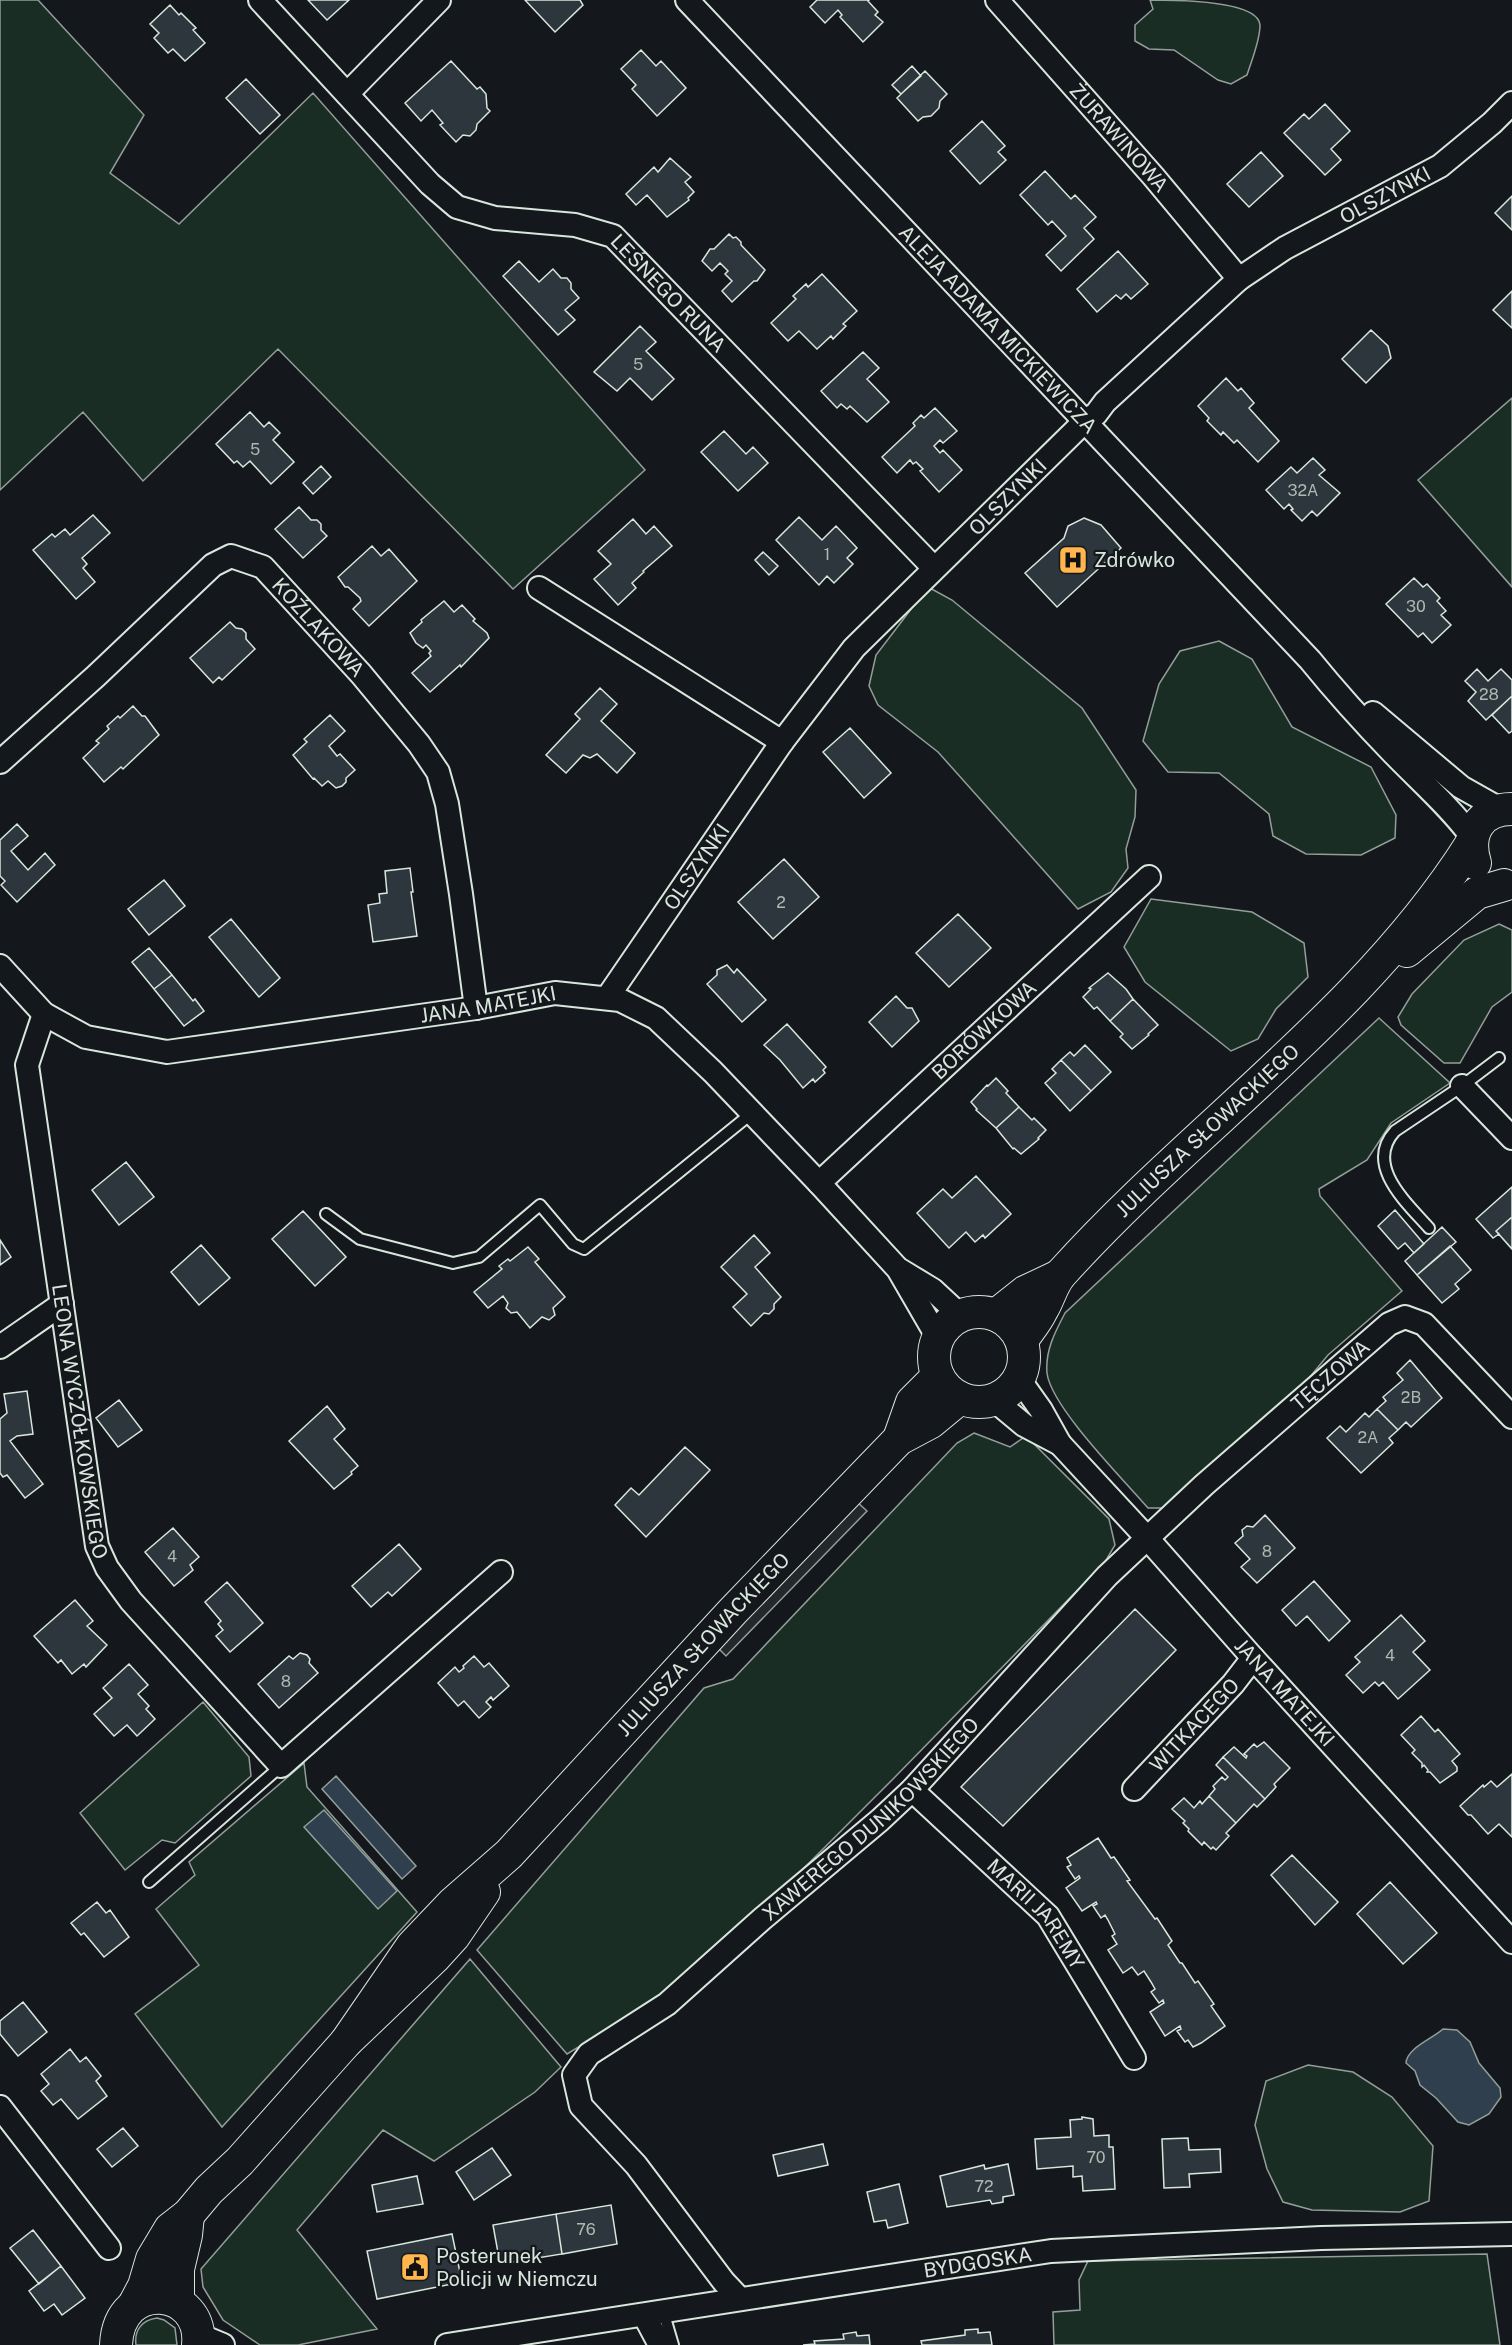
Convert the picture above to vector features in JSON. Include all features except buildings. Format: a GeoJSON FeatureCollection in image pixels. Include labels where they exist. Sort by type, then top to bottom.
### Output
{"type":"FeatureCollection","features":[{"type":"Feature","properties":{"kind":"street","name":"LEŚNEGO RUNA"},"geometry":{"type":"LineString","coordinates":[[260,0],[430,184],[457,207],[495,218],[575,225],[614,236],[934,568]]}},
{"type":"Feature","properties":{"kind":"street"},"geometry":{"type":"LineString","coordinates":[[347,94],[438,0]]}},
{"type":"Feature","properties":{"kind":"street","name":"ALEJA ADAMA MICKIEWICZA"},"geometry":{"type":"LineString","coordinates":[[687,0],[1310,660],[1369,728],[1452,810],[1472,840]]}},
{"type":"Feature","properties":{"kind":"street","name":"ŻURAWINOWA"},"geometry":{"type":"LineString","coordinates":[[997,0],[1239,279]]}},
{"type":"Feature","properties":{"kind":"street","name":"OLSZYNKI"},"geometry":{"type":"LineString","coordinates":[[607,998],[782,742],[854,648],[934,568],[1085,421],[1096,414],[1105,402],[1239,279],[1285,248],[1440,166],[1492,123],[1512,103]]}},
{"type":"Feature","properties":{"kind":"street","name":"KOŹLAKOWA"},"geometry":{"type":"LineString","coordinates":[[0,762],[96,676],[213,565],[231,555],[263,567],[361,674],[419,744],[438,772],[447,804],[476,1008]]}},
{"type":"Feature","properties":{"kind":"street"},"geometry":{"type":"LineString","coordinates":[[539,588],[782,742]]}},
{"type":"Feature","properties":{"kind":"street","name":"ALEJA ADAMA MICKIEWICZA"},"geometry":{"type":"LineString","coordinates":[[1310,660],[1438,770],[1461,787],[1506,809]]}},
{"type":"Feature","properties":{"kind":"street","name":"JULIUSZA SŁOWACKIEGO"},"geometry":{"type":"LineString","coordinates":[[1022,1340],[1042,1311],[1059,1276],[1358,987],[1451,877],[1484,818],[1506,809]]}},
{"type":"Feature","properties":{"kind":"street"},"geometry":{"type":"LineString","coordinates":[[1472,840],[1474,862],[1481,872],[1491,881],[1508,885]]}},
{"type":"Feature","properties":{"kind":"street","name":"BORÓWKOWA"},"geometry":{"type":"LineString","coordinates":[[819,1183],[1149,877]]}},
{"type":"Feature","properties":{"kind":"street","name":"JULIUSZA SŁOWACKIEGO"},"geometry":{"type":"LineString","coordinates":[[1358,987],[1432,932],[1477,893],[1508,885]]}},
{"type":"Feature","properties":{"kind":"street","name":"JANA MATEJKI"},"geometry":{"type":"LineString","coordinates":[[0,966],[44,1014],[86,1037],[167,1052],[476,1008],[555,993],[620,1000],[656,1018],[713,1072],[819,1183],[898,1269],[938,1338]]}},
{"type":"Feature","properties":{"kind":"street","name":"LEONA WYCZÓŁKOWSKIEGO"},"geometry":{"type":"LineString","coordinates":[[44,1014],[27,1065],[97,1546],[107,1568],[131,1601],[281,1766]]}},
{"type":"Feature","properties":{"kind":"street"},"geometry":{"type":"LineString","coordinates":[[1462,1086],[1512,1138]]}},
{"type":"Feature","properties":{"kind":"street","name":"JANA MATEJKI"},"geometry":{"type":"LineString","coordinates":[[898,1269],[933,1290],[961,1316]]}},
{"type":"Feature","properties":{"kind":"street","name":"JULIUSZA SŁOWACKIEGO"},"geometry":{"type":"LineString","coordinates":[[996,1315],[1025,1292],[1059,1276]]}},
{"type":"Feature","properties":{"kind":"street"},"geometry":{"type":"LineString","coordinates":[[0,1347],[62,1304]]}},
{"type":"Feature","properties":{"kind":"street"},"geometry":{"type":"LineString","coordinates":[[979,1312],[996,1315],[1011,1325],[1022,1340],[1025,1353],[1024,1366],[1019,1379],[1009,1392],[994,1400],[971,1402],[947,1389],[938,1376],[934,1364],[938,1338],[948,1325],[961,1316],[979,1312]]}},
{"type":"Feature","properties":{"kind":"street","name":"TĘCZOWA"},"geometry":{"type":"LineString","coordinates":[[1148,1539],[1204,1485],[1389,1324],[1405,1317],[1424,1324],[1512,1417]]}},
{"type":"Feature","properties":{"kind":"street","name":"JULIUSZA SŁOWACKIEGO"},"geometry":{"type":"LineString","coordinates":[[899,1439],[912,1402],[938,1376]]}},
{"type":"Feature","properties":{"kind":"street","name":"JANA MATEJKI"},"geometry":{"type":"LineString","coordinates":[[1019,1379],[1041,1410],[1060,1444],[1512,1942]]}},
{"type":"Feature","properties":{"kind":"street","name":"JULIUSZA SŁOWACKIEGO"},"geometry":{"type":"LineString","coordinates":[[116,2345],[118,2325],[135,2303],[144,2286],[152,2259],[170,2229],[188,2215],[346,2042],[434,1958],[454,1936],[510,1854],[733,1611],[899,1439],[931,1422],[960,1398]]}},
{"type":"Feature","properties":{"kind":"street","name":"JANA MATEJKI"},"geometry":{"type":"LineString","coordinates":[[994,1400],[1024,1425],[1060,1444]]}},
{"type":"Feature","properties":{"kind":"street","name":"XAWEREGO DUNIKOWSKIEGO"},"geometry":{"type":"LineString","coordinates":[[740,2299],[724,2282],[636,2165],[581,2106],[574,2075],[589,2054],[667,2004],[762,1919],[880,1820],[912,1790],[1107,1576],[1148,1539]]}},
{"type":"Feature","properties":{"kind":"street"},"geometry":{"type":"LineString","coordinates":[[281,1766],[501,1572]]}},
{"type":"Feature","properties":{"kind":"street","name":"WITKACEGO"},"geometry":{"type":"LineString","coordinates":[[1134,1789],[1233,1684],[1253,1658]]}},
{"type":"Feature","properties":{"kind":"street","name":"MARII JAREMY"},"geometry":{"type":"LineString","coordinates":[[912,1790],[1048,1916],[1134,2058]]}},
{"type":"Feature","properties":{"kind":"street"},"geometry":{"type":"LineString","coordinates":[[0,2106],[109,2248]]}},
{"type":"Feature","properties":{"kind":"street"},"geometry":{"type":"LineString","coordinates":[[178,2302],[178,2270],[188,2215]]}},
{"type":"Feature","properties":{"kind":"street","name":"BYDGOSKA"},"geometry":{"type":"LineString","coordinates":[[447,2345],[1051,2251],[1321,2238],[1512,2234]]}},
{"type":"Feature","properties":{"kind":"street"},"geometry":{"type":"LineString","coordinates":[[135,2303],[163,2297],[178,2302],[187,2309],[206,2342]]}},
{"type":"Feature","properties":{"kind":"street"},"geometry":{"type":"LineString","coordinates":[[654,2313],[660,2345]]}},
{"type":"Feature","properties":{"kind":"lane"},"geometry":{"type":"LineString","coordinates":[[1429,1228],[1395,1190],[1387,1174],[1383,1158],[1388,1139],[1395,1131],[1499,1058]]}},
{"type":"Feature","properties":{"kind":"lane"},"geometry":{"type":"LineString","coordinates":[[326,1214],[360,1239],[453,1263],[479,1257],[540,1205],[573,1244],[584,1249],[752,1113]]}},
{"type":"Feature","properties":{"kind":"lane"},"geometry":{"type":"LineString","coordinates":[[149,1882],[281,1766]]}},
{"type":"Feature","properties":{"kind":"lane"},"geometry":{"type":"LineString","coordinates":[[654,2313],[673,2345]]}},
{"type":"Feature","properties":{"kind":"green space"},"geometry":{"type":"Polygon","coordinates":[[[0,0],[38,0],[144,115],[110,173],[179,224],[313,93],[645,470],[513,589],[278,349],[143,481],[83,412],[0,490],[0,0]]]}},
{"type":"Feature","properties":{"kind":"green space"},"geometry":{"type":"Polygon","coordinates":[[[1150,0],[1214,3],[1231,6],[1256,17],[1260,31],[1247,75],[1231,84],[1218,80],[1174,50],[1149,49],[1135,41],[1135,25],[1153,9],[1150,0]]]}},
{"type":"Feature","properties":{"kind":"green space"},"geometry":{"type":"Polygon","coordinates":[[[1512,398],[1512,587],[1418,480],[1512,398]]]}},
{"type":"Feature","properties":{"kind":"green space"},"geometry":{"type":"Polygon","coordinates":[[[928,587],[952,600],[1082,708],[1136,790],[1135,817],[1126,849],[1128,868],[1111,892],[1078,909],[938,752],[878,705],[869,686],[876,655],[928,587]]]}},
{"type":"Feature","properties":{"kind":"green space"},"geometry":{"type":"Polygon","coordinates":[[[1219,641],[1252,659],[1292,727],[1371,767],[1396,815],[1395,838],[1361,855],[1306,854],[1273,836],[1269,814],[1219,773],[1168,772],[1143,741],[1159,684],[1180,651],[1219,641]]]}},
{"type":"Feature","properties":{"kind":"green space"},"geometry":{"type":"Polygon","coordinates":[[[1151,899],[1252,912],[1304,943],[1308,977],[1276,1009],[1258,1039],[1231,1051],[1145,982],[1124,947],[1151,899]]]}},
{"type":"Feature","properties":{"kind":"green space"},"geometry":{"type":"Polygon","coordinates":[[[1499,924],[1512,930],[1512,992],[1492,1007],[1460,1063],[1444,1063],[1401,1025],[1398,1017],[1412,994],[1464,940],[1499,924]]]}},
{"type":"Feature","properties":{"kind":"green space"},"geometry":{"type":"Polygon","coordinates":[[[1379,1018],[1450,1083],[1391,1123],[1367,1160],[1319,1189],[1320,1196],[1402,1291],[1328,1355],[1290,1401],[1164,1508],[1148,1508],[1074,1423],[1052,1387],[1047,1365],[1058,1327],[1065,1313],[1379,1018]]]}},
{"type":"Feature","properties":{"kind":"green space"},"geometry":{"type":"Polygon","coordinates":[[[974,1433],[1010,1447],[1026,1436],[1109,1519],[1115,1545],[1105,1562],[788,1884],[661,1997],[567,2054],[477,1950],[704,1688],[733,1679],[957,1443],[974,1433]]]}},
{"type":"Feature","properties":{"kind":"green space"},"geometry":{"type":"Polygon","coordinates":[[[203,1702],[249,1757],[251,1776],[175,1843],[162,1840],[125,1870],[80,1813],[203,1702]]]}},
{"type":"Feature","properties":{"kind":"green space"},"geometry":{"type":"Polygon","coordinates":[[[304,1763],[307,1787],[417,1912],[222,2127],[135,2014],[199,1965],[156,1909],[195,1875],[189,1862],[304,1763]]]}},
{"type":"Feature","properties":{"kind":"green space"},"geometry":{"type":"Polygon","coordinates":[[[470,1959],[561,2067],[535,2092],[434,2161],[383,2130],[297,2230],[377,2329],[298,2345],[260,2345],[223,2320],[203,2287],[201,2269],[470,1959]]]}},
{"type":"Feature","properties":{"kind":"green space"},"geometry":{"type":"Polygon","coordinates":[[[1308,2065],[1353,2072],[1392,2097],[1433,2146],[1429,2201],[1400,2212],[1312,2210],[1283,2202],[1267,2169],[1255,2125],[1266,2081],[1308,2065]]]}},
{"type":"Feature","properties":{"kind":"green space"},"geometry":{"type":"Polygon","coordinates":[[[1487,2254],[1500,2345],[1054,2345],[1053,2312],[1080,2310],[1079,2280],[1088,2261],[1487,2254]]]}},
{"type":"Feature","properties":{"kind":"green space"},"geometry":{"type":"Polygon","coordinates":[[[157,2318],[175,2328],[177,2345],[136,2345],[136,2335],[143,2323],[157,2318]]]}},
{"type":"Feature","properties":{"kind":"shaded area"},"geometry":{"type":"Polygon","coordinates":[[[856,1501],[867,1511],[726,1656],[715,1645],[856,1501]]]}},
{"type":"Feature","properties":{"kind":"water"},"geometry":{"type":"Polygon","coordinates":[[[336,1776],[416,1866],[402,1879],[322,1789],[336,1776]]]}},
{"type":"Feature","properties":{"kind":"water"},"geometry":{"type":"Polygon","coordinates":[[[324,1810],[397,1891],[378,1909],[304,1827],[324,1810]]]}},
{"type":"Feature","properties":{"kind":"water"},"geometry":{"type":"Polygon","coordinates":[[[1443,2029],[1457,2030],[1470,2042],[1479,2063],[1500,2088],[1501,2097],[1489,2114],[1469,2125],[1458,2122],[1436,2098],[1420,2085],[1415,2071],[1406,2063],[1415,2048],[1443,2029]]]}},
{"type":"Feature","properties":{"kind":"place","name":"Zdrówko"},"geometry":{"type":"Point","coordinates":[1073,560]}},
{"type":"Feature","properties":{"kind":"place","name":"Posterunek Policji w Niemczu"},"geometry":{"type":"Point","coordinates":[415,2267]}}]}
